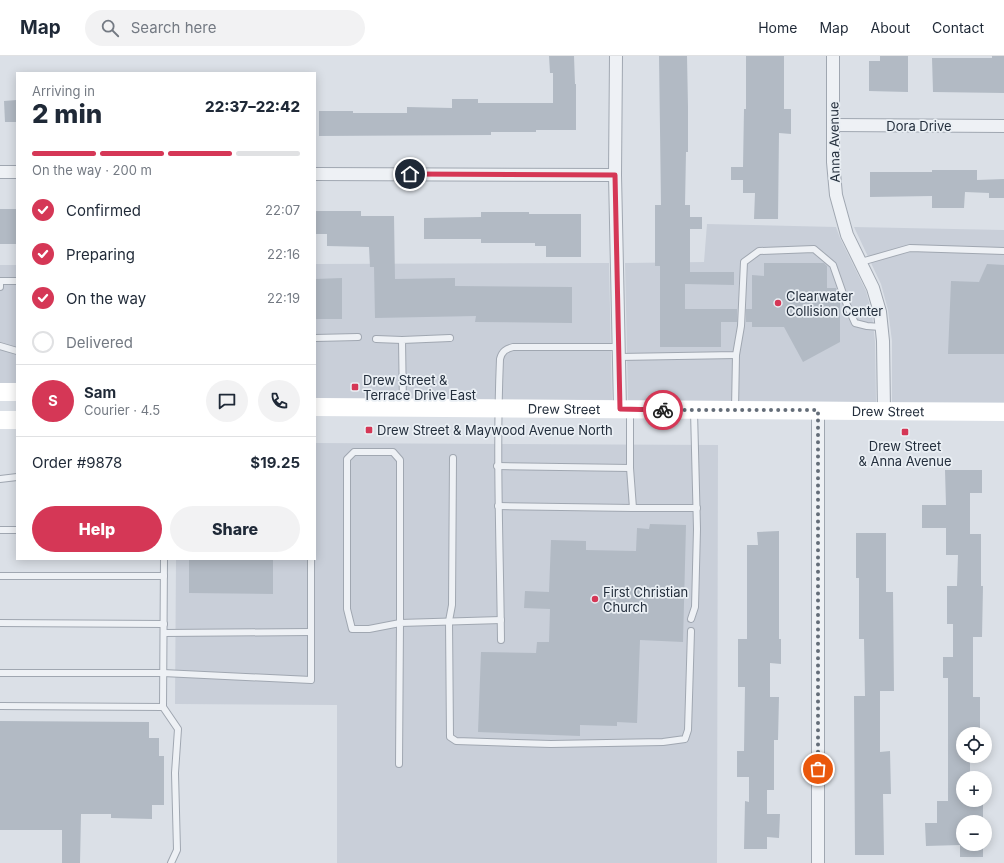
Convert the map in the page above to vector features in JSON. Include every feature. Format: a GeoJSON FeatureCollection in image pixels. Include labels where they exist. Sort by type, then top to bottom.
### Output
{"type":"FeatureCollection","features":[{"type":"Feature","properties":{"kind":"main road"},"geometry":{"type":"LineString","coordinates":[[0,392],[16,392]]}},
{"type":"Feature","properties":{"kind":"main road","name":"Drew Street"},"geometry":{"type":"LineString","coordinates":[[316,407],[403,409],[1004,412]]}},
{"type":"Feature","properties":{"kind":"main road"},"geometry":{"type":"LineString","coordinates":[[0,420],[16,420]]}},
{"type":"Feature","properties":{"kind":"street"},"geometry":{"type":"LineString","coordinates":[[616,56],[615,175],[619,352],[625,409]]}},
{"type":"Feature","properties":{"kind":"street","name":"Anna Avenue"},"geometry":{"type":"LineString","coordinates":[[833,56],[833,162],[836,195],[847,235],[873,288],[880,312],[883,341],[884,411]]}},
{"type":"Feature","properties":{"kind":"street","name":"Dora Drive"},"geometry":{"type":"LineString","coordinates":[[833,125],[1004,126]]}},
{"type":"Feature","properties":{"kind":"street"},"geometry":{"type":"LineString","coordinates":[[0,172],[16,172]]}},
{"type":"Feature","properties":{"kind":"street"},"geometry":{"type":"LineString","coordinates":[[316,174],[615,175]]}},
{"type":"Feature","properties":{"kind":"street"},"geometry":{"type":"LineString","coordinates":[[818,410],[818,863]]}},
{"type":"Feature","properties":{"kind":"lane"},"geometry":{"type":"LineString","coordinates":[[861,262],[910,248],[1004,251]]}},
{"type":"Feature","properties":{"kind":"lane"},"geometry":{"type":"LineString","coordinates":[[735,410],[736,355],[741,326],[744,262],[759,251],[814,249],[833,265],[855,323],[881,327]]}},
{"type":"Feature","properties":{"kind":"lane"},"geometry":{"type":"LineString","coordinates":[[0,287],[0,281],[16,281]]}},
{"type":"Feature","properties":{"kind":"lane"},"geometry":{"type":"LineString","coordinates":[[316,338],[358,337]]}},
{"type":"Feature","properties":{"kind":"lane"},"geometry":{"type":"LineString","coordinates":[[376,338],[402,340],[450,338]]}},
{"type":"Feature","properties":{"kind":"lane"},"geometry":{"type":"LineString","coordinates":[[402,340],[403,409]]}},
{"type":"Feature","properties":{"kind":"lane"},"geometry":{"type":"LineString","coordinates":[[0,346],[16,351]]}},
{"type":"Feature","properties":{"kind":"lane"},"geometry":{"type":"LineString","coordinates":[[501,640],[498,506],[498,409],[500,359],[504,350],[513,347],[736,355]]}},
{"type":"Feature","properties":{"kind":"lane"},"geometry":{"type":"LineString","coordinates":[[625,409],[633,508]]}},
{"type":"Feature","properties":{"kind":"lane"},"geometry":{"type":"LineString","coordinates":[[691,619],[695,607],[696,508],[694,410]]}},
{"type":"Feature","properties":{"kind":"lane"},"geometry":{"type":"LineString","coordinates":[[399,764],[400,623],[400,460],[393,452],[354,452],[347,459],[348,609],[352,629],[369,629],[400,623],[501,620]]}},
{"type":"Feature","properties":{"kind":"lane"},"geometry":{"type":"LineString","coordinates":[[453,458],[452,605],[449,621],[450,738],[456,741],[551,744],[663,742],[685,739],[688,730],[691,631]]}},
{"type":"Feature","properties":{"kind":"lane"},"geometry":{"type":"LineString","coordinates":[[498,466],[630,468]]}},
{"type":"Feature","properties":{"kind":"lane"},"geometry":{"type":"LineString","coordinates":[[0,479],[16,477]]}},
{"type":"Feature","properties":{"kind":"lane"},"geometry":{"type":"LineString","coordinates":[[498,506],[696,508]]}},
{"type":"Feature","properties":{"kind":"lane"},"geometry":{"type":"LineString","coordinates":[[0,530],[16,530]]}},
{"type":"Feature","properties":{"kind":"lane"},"geometry":{"type":"LineString","coordinates":[[164,560],[163,707],[178,728],[175,772],[177,850],[171,863]]}},
{"type":"Feature","properties":{"kind":"lane"},"geometry":{"type":"LineString","coordinates":[[0,672],[163,673],[310,680],[311,560]]}},
{"type":"Feature","properties":{"kind":"lane"},"geometry":{"type":"LineString","coordinates":[[0,576],[164,576]]}},
{"type":"Feature","properties":{"kind":"lane"},"geometry":{"type":"LineString","coordinates":[[0,623],[164,624]]}},
{"type":"Feature","properties":{"kind":"lane"},"geometry":{"type":"LineString","coordinates":[[164,633],[311,632]]}},
{"type":"Feature","properties":{"kind":"lane"},"geometry":{"type":"LineString","coordinates":[[0,706],[163,707]]}},
{"type":"Feature","properties":{"kind":"shaded area"},"geometry":{"type":"Polygon","coordinates":[[[707,224],[836,227],[866,291],[872,314],[875,342],[876,402],[628,400],[625,263],[704,262],[707,224]]]}},
{"type":"Feature","properties":{"kind":"shaded area"},"geometry":{"type":"Polygon","coordinates":[[[854,227],[1004,230],[1004,402],[892,402],[892,341],[888,310],[881,284],[854,227]]]}},
{"type":"Feature","properties":{"kind":"shaded area"},"geometry":{"type":"Polygon","coordinates":[[[609,263],[612,400],[316,398],[316,264],[609,263]]]}},
{"type":"Feature","properties":{"kind":"shaded area"},"geometry":{"type":"Polygon","coordinates":[[[0,265],[16,265],[16,383],[0,383],[0,265]]]}},
{"type":"Feature","properties":{"kind":"shaded area"},"geometry":{"type":"Polygon","coordinates":[[[316,443],[718,445],[717,863],[337,863],[337,705],[175,704],[176,560],[316,560],[316,443]]]}},
{"type":"Feature","properties":{"kind":"building"},"geometry":{"type":"Polygon","coordinates":[[[549,56],[574,56],[576,84],[576,130],[491,132],[491,135],[319,136],[319,111],[353,111],[353,113],[407,113],[407,107],[452,108],[452,99],[478,99],[478,103],[553,103],[553,73],[550,73],[549,56]]]}},
{"type":"Feature","properties":{"kind":"building"},"geometry":{"type":"Polygon","coordinates":[[[659,56],[687,56],[688,152],[686,152],[685,205],[690,205],[690,217],[702,217],[702,229],[690,229],[690,272],[734,272],[734,285],[685,284],[685,309],[737,309],[737,322],[721,322],[721,347],[660,347],[660,266],[655,266],[655,205],[661,205],[659,56]]]}},
{"type":"Feature","properties":{"kind":"building"},"geometry":{"type":"Polygon","coordinates":[[[746,56],[784,56],[784,109],[791,109],[791,134],[779,133],[778,219],[754,219],[755,193],[743,193],[743,180],[731,180],[731,167],[743,167],[744,109],[746,109],[746,56]]]}},
{"type":"Feature","properties":{"kind":"building"},"geometry":{"type":"Polygon","coordinates":[[[880,56],[908,56],[908,92],[869,91],[869,61],[880,61],[880,56]]]}},
{"type":"Feature","properties":{"kind":"building"},"geometry":{"type":"Polygon","coordinates":[[[992,56],[1004,56],[1004,93],[933,92],[932,58],[992,58],[992,56]]]}},
{"type":"Feature","properties":{"kind":"building"},"geometry":{"type":"Polygon","coordinates":[[[16,100],[16,122],[5,122],[4,101],[16,100]]]}},
{"type":"Feature","properties":{"kind":"building"},"geometry":{"type":"Polygon","coordinates":[[[932,170],[977,170],[977,180],[1004,179],[1004,198],[989,198],[989,193],[965,192],[964,208],[932,208],[932,196],[870,197],[870,172],[932,172],[932,170]]]}},
{"type":"Feature","properties":{"kind":"building"},"geometry":{"type":"Polygon","coordinates":[[[0,209],[16,209],[16,244],[0,244],[0,209]]]}},
{"type":"Feature","properties":{"kind":"building"},"geometry":{"type":"Polygon","coordinates":[[[316,211],[361,211],[361,216],[394,216],[395,279],[455,278],[455,286],[572,287],[572,323],[475,322],[476,316],[375,318],[374,267],[370,267],[369,247],[327,246],[327,234],[316,234],[316,211]]]}},
{"type":"Feature","properties":{"kind":"building"},"geometry":{"type":"Polygon","coordinates":[[[481,212],[581,214],[581,257],[546,257],[546,246],[535,246],[535,243],[481,243],[481,239],[424,239],[424,218],[481,217],[481,212]]]}},
{"type":"Feature","properties":{"kind":"building"},"geometry":{"type":"Polygon","coordinates":[[[764,263],[824,263],[827,266],[827,288],[836,288],[840,298],[840,342],[803,362],[784,327],[752,327],[752,322],[746,322],[746,309],[752,309],[752,275],[764,276],[764,263]]]}},
{"type":"Feature","properties":{"kind":"building"},"geometry":{"type":"Polygon","coordinates":[[[987,264],[1004,265],[1004,354],[948,354],[951,281],[979,282],[987,264]]]}},
{"type":"Feature","properties":{"kind":"building"},"geometry":{"type":"Polygon","coordinates":[[[342,278],[342,319],[316,319],[316,279],[342,278]]]}},
{"type":"Feature","properties":{"kind":"building"},"geometry":{"type":"Polygon","coordinates":[[[945,470],[982,470],[982,493],[970,493],[970,534],[981,534],[981,586],[983,586],[982,637],[973,637],[973,697],[980,697],[980,727],[956,727],[956,763],[970,763],[970,771],[956,771],[956,807],[983,807],[983,815],[956,815],[956,845],[926,846],[925,823],[937,823],[937,801],[948,801],[948,678],[943,678],[943,657],[953,657],[953,624],[947,624],[947,586],[957,586],[958,555],[946,555],[946,528],[922,528],[922,505],[946,505],[945,470]]]}},
{"type":"Feature","properties":{"kind":"building"},"geometry":{"type":"Polygon","coordinates":[[[650,524],[686,525],[683,642],[640,640],[637,723],[617,722],[617,726],[580,725],[580,736],[478,732],[481,652],[536,653],[537,642],[549,642],[550,609],[524,608],[525,591],[549,592],[551,540],[586,541],[586,550],[636,551],[637,528],[649,529],[650,524]]]}},
{"type":"Feature","properties":{"kind":"building"},"geometry":{"type":"Polygon","coordinates":[[[779,531],[779,639],[781,639],[781,664],[770,663],[770,697],[779,697],[778,740],[774,740],[774,790],[767,790],[767,814],[780,814],[779,838],[767,837],[767,849],[744,849],[745,801],[749,802],[749,777],[737,777],[737,751],[744,751],[745,687],[738,687],[738,639],[747,639],[747,545],[758,545],[757,532],[779,531]]]}},
{"type":"Feature","properties":{"kind":"building"},"geometry":{"type":"Polygon","coordinates":[[[856,533],[886,533],[886,592],[893,592],[894,691],[880,691],[880,752],[890,751],[891,794],[883,794],[884,855],[855,855],[854,696],[865,696],[864,639],[859,639],[859,578],[856,578],[856,533]]]}},
{"type":"Feature","properties":{"kind":"building"},"geometry":{"type":"Polygon","coordinates":[[[189,560],[273,560],[273,594],[189,593],[189,560]]]}},
{"type":"Feature","properties":{"kind":"building"},"geometry":{"type":"Polygon","coordinates":[[[0,721],[149,722],[149,738],[159,738],[159,756],[164,756],[164,805],[152,805],[152,819],[111,818],[111,814],[81,814],[80,863],[62,863],[62,830],[0,830],[0,721]]]}},
{"type":"Feature","properties":{"kind":"building"},"geometry":{"type":"Polygon","coordinates":[[[960,851],[983,851],[983,857],[960,857],[960,851]]]}},
{"type":"Feature","properties":{"kind":"way so far"},"geometry":{"type":"LineString","coordinates":[[663,410],[818,410],[818,769]]}},
{"type":"Feature","properties":{"kind":"place","name":"Clearwater Collision Center"},"geometry":{"type":"Point","coordinates":[778,303]}},
{"type":"Feature","properties":{"kind":"place","name":"Drew Street & Terrace Drive East"},"geometry":{"type":"Point","coordinates":[355,387]}},
{"type":"Feature","properties":{"kind":"place","name":"Drew Street & Maywood Avenue North"},"geometry":{"type":"Point","coordinates":[369,430]}},
{"type":"Feature","properties":{"kind":"place","name":"Drew Street & Anna Avenue"},"geometry":{"type":"Point","coordinates":[905,432]}},
{"type":"Feature","properties":{"kind":"place","name":"First Christian Church"},"geometry":{"type":"Point","coordinates":[595,599]}},
{"type":"Feature","properties":{"kind":"route"},"geometry":{"type":"LineString","coordinates":[[410,174],[615,175],[620,409],[663,410]]}}]}
